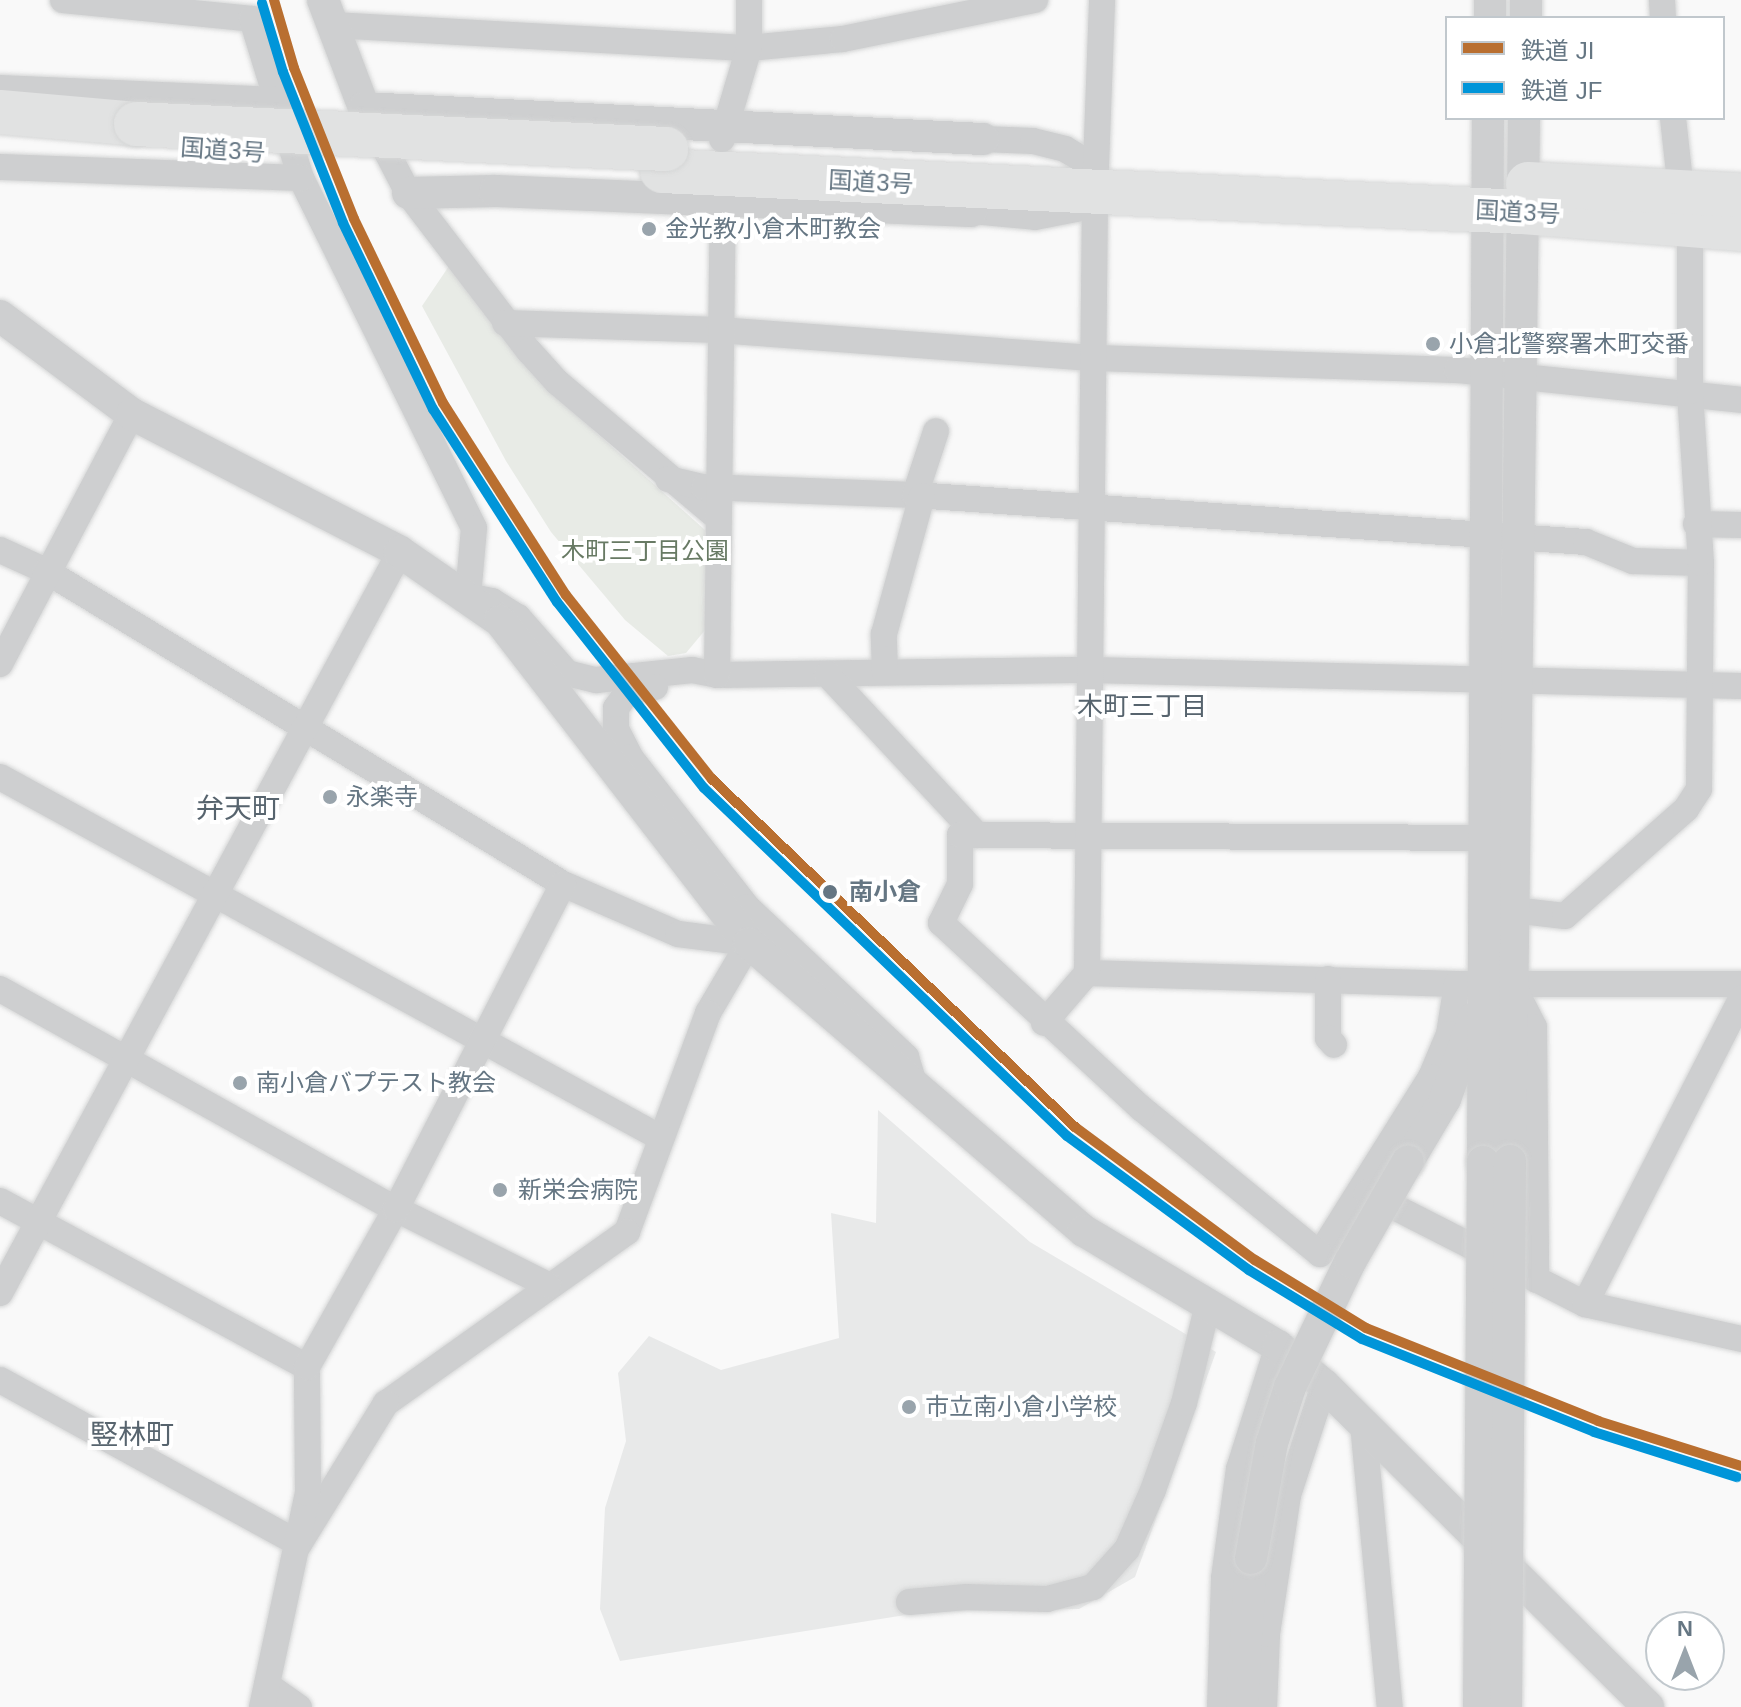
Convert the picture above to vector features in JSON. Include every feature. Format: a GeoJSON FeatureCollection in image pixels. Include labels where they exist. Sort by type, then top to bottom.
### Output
{"type":"FeatureCollection","features":[{"type":"Feature","properties":{"kind":"highway","name":"国道3号"},"geometry":{"type":"LineString","coordinates":[[0,112],[136,134]]}},
{"type":"Feature","properties":{"kind":"highway","name":"国道3号"},"geometry":{"type":"LineString","coordinates":[[0,142],[136,134],[1504,198],[1685,209],[1741,229]]}},
{"type":"Feature","properties":{"kind":"highway","name":"国道3号"},"geometry":{"type":"LineString","coordinates":[[1685,209],[1741,195]]}},
{"type":"Feature","properties":{"kind":"street"},"geometry":{"type":"LineString","coordinates":[[63,0],[252,19],[301,178],[474,528],[468,596]]}},
{"type":"Feature","properties":{"kind":"street"},"geometry":{"type":"LineString","coordinates":[[722,132],[749,48],[749,0]]}},
{"type":"Feature","properties":{"kind":"street"},"geometry":{"type":"LineString","coordinates":[[718,518],[668,479],[557,382],[505,323],[408,193],[364,108],[328,12],[749,48],[843,39],[1035,0]]}},
{"type":"Feature","properties":{"kind":"street"},"geometry":{"type":"LineString","coordinates":[[1044,1023],[1087,973],[1095,180],[1102,0]]}},
{"type":"Feature","properties":{"kind":"street"},"geometry":{"type":"LineString","coordinates":[[0,88],[277,100]]}},
{"type":"Feature","properties":{"kind":"street"},"geometry":{"type":"LineString","coordinates":[[364,108],[722,132],[983,139],[1044,144],[1095,180]]}},
{"type":"Feature","properties":{"kind":"street"},"geometry":{"type":"LineString","coordinates":[[1242,1707],[1251,1558],[1272,1443],[1290,1387],[1350,1262],[1445,1099],[1513,910],[1520,680],[1519,376],[1504,198],[1488,120]]}},
{"type":"Feature","properties":{"kind":"street"},"geometry":{"type":"LineString","coordinates":[[1506,1707],[1497,1162],[1484,984],[1484,372],[1504,198],[1524,120]]}},
{"type":"Feature","properties":{"kind":"street"},"geometry":{"type":"LineString","coordinates":[[1513,910],[1565,916],[1686,809],[1699,789],[1701,563],[1696,524],[1685,209],[1673,120]]}},
{"type":"Feature","properties":{"kind":"street"},"geometry":{"type":"LineString","coordinates":[[0,167],[301,178]]}},
{"type":"Feature","properties":{"kind":"street"},"geometry":{"type":"LineString","coordinates":[[408,193],[723,196],[1035,217],[1076,209],[1095,180]]}},
{"type":"Feature","properties":{"kind":"street"},"geometry":{"type":"LineString","coordinates":[[717,675],[723,196]]}},
{"type":"Feature","properties":{"kind":"street"},"geometry":{"type":"LineString","coordinates":[[0,316],[132,414],[400,552],[468,596],[500,621],[749,943],[916,1092],[1084,1231],[1278,1346],[1324,1385],[1648,1707]]}},
{"type":"Feature","properties":{"kind":"street"},"geometry":{"type":"LineString","coordinates":[[505,323],[719,330],[1095,358],[1484,372],[1690,391],[1741,400]]}},
{"type":"Feature","properties":{"kind":"street"},"geometry":{"type":"LineString","coordinates":[[0,664],[46,571],[132,414]]}},
{"type":"Feature","properties":{"kind":"street"},"geometry":{"type":"LineString","coordinates":[[885,672],[884,634],[936,431]]}},
{"type":"Feature","properties":{"kind":"street"},"geometry":{"type":"LineString","coordinates":[[668,479],[718,488],[918,496],[1586,542],[1633,561],[1701,563]]}},
{"type":"Feature","properties":{"kind":"street"},"geometry":{"type":"LineString","coordinates":[[1696,524],[1741,525]]}},
{"type":"Feature","properties":{"kind":"street"},"geometry":{"type":"LineString","coordinates":[[0,550],[46,571],[563,884],[678,934],[749,943]]}},
{"type":"Feature","properties":{"kind":"street"},"geometry":{"type":"LineString","coordinates":[[0,1293],[217,900],[304,727],[400,552]]}},
{"type":"Feature","properties":{"kind":"street"},"geometry":{"type":"LineString","coordinates":[[468,596],[492,601],[518,617],[576,676],[596,680],[692,670],[717,675]]}},
{"type":"Feature","properties":{"kind":"street"},"geometry":{"type":"LineString","coordinates":[[916,1092],[906,1057],[747,907],[621,741],[614,715],[628,691],[717,675],[1091,670],[1741,686]]}},
{"type":"Feature","properties":{"kind":"street"},"geometry":{"type":"LineString","coordinates":[[827,674],[977,835]]}},
{"type":"Feature","properties":{"kind":"street"},"geometry":{"type":"LineString","coordinates":[[0,777],[217,900],[661,1138]]}},
{"type":"Feature","properties":{"kind":"street"},"geometry":{"type":"LineString","coordinates":[[1484,984],[1449,1034],[1431,1077],[1320,1254],[1044,1023],[941,923],[960,884],[960,835],[1515,838]]}},
{"type":"Feature","properties":{"kind":"street"},"geometry":{"type":"LineString","coordinates":[[299,1707],[264,1696],[308,1493],[307,1367],[396,1209],[563,884]]}},
{"type":"Feature","properties":{"kind":"street"},"geometry":{"type":"LineString","coordinates":[[299,1544],[386,1403],[548,1285],[627,1232],[708,1013],[749,943]]}},
{"type":"Feature","properties":{"kind":"street"},"geometry":{"type":"LineString","coordinates":[[1087,973],[1484,984],[1741,984]]}},
{"type":"Feature","properties":{"kind":"street"},"geometry":{"type":"LineString","coordinates":[[1328,979],[1328,1038],[1334,1045]]}},
{"type":"Feature","properties":{"kind":"street"},"geometry":{"type":"LineString","coordinates":[[1484,984],[1534,1027],[1536,1280]]}},
{"type":"Feature","properties":{"kind":"street"},"geometry":{"type":"LineString","coordinates":[[0,989],[396,1209],[548,1285]]}},
{"type":"Feature","properties":{"kind":"street"},"geometry":{"type":"LineString","coordinates":[[1585,1304],[1741,999]]}},
{"type":"Feature","properties":{"kind":"street"},"geometry":{"type":"LineString","coordinates":[[1479,1707],[1497,1162]]}},
{"type":"Feature","properties":{"kind":"street"},"geometry":{"type":"LineString","coordinates":[[1361,1190],[1585,1304],[1740,1337]]}},
{"type":"Feature","properties":{"kind":"street"},"geometry":{"type":"LineString","coordinates":[[0,1201],[307,1367]]}},
{"type":"Feature","properties":{"kind":"street"},"geometry":{"type":"LineString","coordinates":[[909,1602],[966,1597],[1047,1599],[1093,1587],[1127,1549],[1153,1490],[1184,1403],[1208,1304]]}},
{"type":"Feature","properties":{"kind":"street"},"geometry":{"type":"LineString","coordinates":[[1220,1707],[1224,1578],[1239,1469],[1278,1346]]}},
{"type":"Feature","properties":{"kind":"street"},"geometry":{"type":"LineString","coordinates":[[0,1380],[299,1544]]}},
{"type":"Feature","properties":{"kind":"street"},"geometry":{"type":"LineString","coordinates":[[1264,1707],[1267,1634],[1288,1495],[1324,1385]]}},
{"type":"Feature","properties":{"kind":"street"},"geometry":{"type":"LineString","coordinates":[[1363,1424],[1390,1707]]}},
{"type":"Feature","properties":{"kind":"shaded area","name":"市立南小倉小学校"},"geometry":{"type":"Polygon","coordinates":[[[878,1110],[1030,1242],[1216,1352],[1135,1577],[1079,1609],[924,1612],[620,1661],[600,1609],[605,1508],[626,1441],[618,1373],[649,1336],[721,1370],[839,1338],[831,1213],[876,1223],[878,1110]]]}},
{"type":"Feature","properties":{"kind":"green space","name":"木町三丁目公園"},"geometry":{"type":"Polygon","coordinates":[[[449,266],[542,384],[705,530],[706,629],[686,653],[668,656],[625,620],[551,532],[506,461],[422,306],[449,266]]]}},
{"type":"Feature","properties":{"kind":"rail line","name":"JI"},"geometry":{"type":"LineString","coordinates":[[274,0],[294,68],[354,219],[443,403],[566,595],[712,779],[1075,1127],[1255,1260],[1366,1328],[1598,1421],[1741,1466]]}},
{"type":"Feature","properties":{"kind":"rail line","name":"JF"},"geometry":{"type":"LineString","coordinates":[[262,3],[283,72],[343,223],[433,409],[557,602],[704,788],[1067,1136],[1249,1270],[1362,1339],[1594,1432],[1737,1477]]}},
{"type":"Feature","properties":{"kind":"place","name":"金光教小倉木町教会"},"geometry":{"type":"Point","coordinates":[649,229]}},
{"type":"Feature","properties":{"kind":"place","name":"小倉北警察署木町交番"},"geometry":{"type":"Point","coordinates":[1433,344]}},
{"type":"Feature","properties":{"kind":"place","name":"永楽寺"},"geometry":{"type":"Point","coordinates":[330,797]}},
{"type":"Feature","properties":{"kind":"place","name":"南小倉"},"geometry":{"type":"Point","coordinates":[830,892]}},
{"type":"Feature","properties":{"kind":"place","name":"南小倉バプテスト教会"},"geometry":{"type":"Point","coordinates":[240,1083]}},
{"type":"Feature","properties":{"kind":"place","name":"新栄会病院"},"geometry":{"type":"Point","coordinates":[500,1190]}},
{"type":"Feature","properties":{"kind":"place","name":"市立南小倉小学校"},"geometry":{"type":"Point","coordinates":[909,1407]}},
{"type":"Feature","properties":{"kind":"district","name":"木町三丁目"},"geometry":{"type":"Point","coordinates":[1142,707]}},
{"type":"Feature","properties":{"kind":"district","name":"弁天町"},"geometry":{"type":"Point","coordinates":[238,809]}},
{"type":"Feature","properties":{"kind":"district","name":"竪林町"},"geometry":{"type":"Point","coordinates":[132,1435]}}]}
